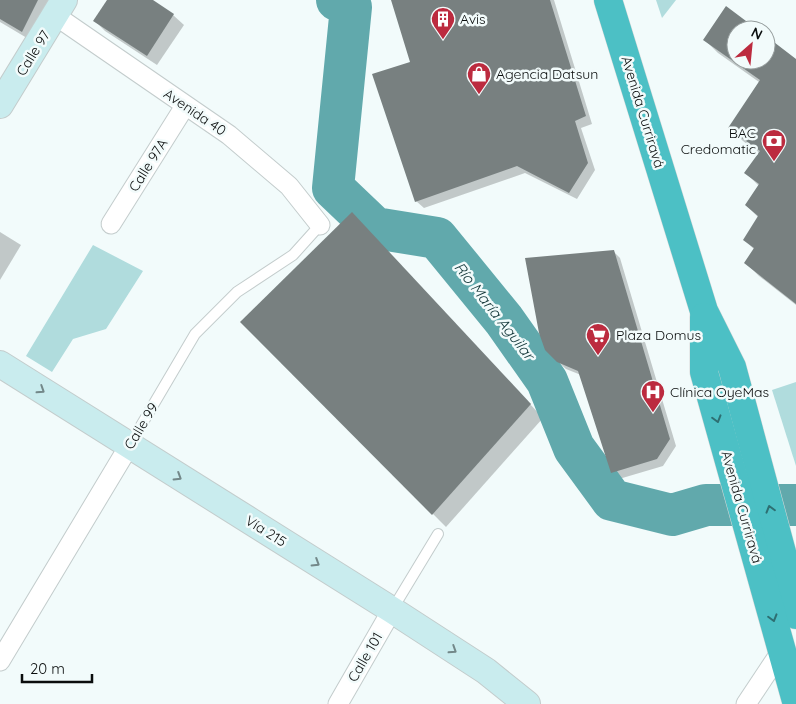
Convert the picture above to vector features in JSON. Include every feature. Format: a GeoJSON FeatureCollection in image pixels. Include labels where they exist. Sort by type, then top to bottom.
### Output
{"type":"FeatureCollection","features":[{"type":"Feature","properties":{"kind":"highway","name":"Avenida Curriravá"},"geometry":{"type":"LineString","coordinates":[[608,0],[704,311],[732,367],[752,445],[790,555],[796,612]]}},
{"type":"Feature","properties":{"kind":"highway","name":"Avenida Curriravá"},"geometry":{"type":"LineString","coordinates":[[704,311],[704,372],[794,690]]}},
{"type":"Feature","properties":{"kind":"main road","name":"Calle 97"},"geometry":{"type":"LineString","coordinates":[[0,105],[60,8]]}},
{"type":"Feature","properties":{"kind":"main road","name":"Vía 215"},"geometry":{"type":"LineString","coordinates":[[0,364],[392,610],[486,671],[528,704]]}},
{"type":"Feature","properties":{"kind":"street","name":"Avenida 40"},"geometry":{"type":"LineString","coordinates":[[60,8],[185,106],[229,135],[288,186],[320,225]]}},
{"type":"Feature","properties":{"kind":"street","name":"Calle 97A"},"geometry":{"type":"LineString","coordinates":[[111,224],[185,106]]}},
{"type":"Feature","properties":{"kind":"street","name":"Calle 99"},"geometry":{"type":"LineString","coordinates":[[0,661],[129,446]]}},
{"type":"Feature","properties":{"kind":"street"},"geometry":{"type":"LineString","coordinates":[[745,521],[764,553],[785,596],[796,612]]}},
{"type":"Feature","properties":{"kind":"street","name":"Calle 101"},"geometry":{"type":"LineString","coordinates":[[338,704],[392,610]]}},
{"type":"Feature","properties":{"kind":"street"},"geometry":{"type":"LineString","coordinates":[[751,698],[782,650]]}},
{"type":"Feature","properties":{"kind":"street"},"geometry":{"type":"LineString","coordinates":[[751,698],[769,686],[794,690]]}},
{"type":"Feature","properties":{"kind":"lane","name":"Calle 99"},"geometry":{"type":"LineString","coordinates":[[129,446],[195,334],[237,292],[293,255],[320,225]]}},
{"type":"Feature","properties":{"kind":"lane"},"geometry":{"type":"LineString","coordinates":[[392,610],[438,534]]}},
{"type":"Feature","properties":{"kind":"shaded area"},"geometry":{"type":"Polygon","coordinates":[[[656,0],[676,0],[662,18],[656,0]]]}},
{"type":"Feature","properties":{"kind":"shaded area"},"geometry":{"type":"Polygon","coordinates":[[[93,245],[143,271],[106,329],[73,339],[52,372],[26,356],[93,245]]]}},
{"type":"Feature","properties":{"kind":"shaded area"},"geometry":{"type":"Polygon","coordinates":[[[796,382],[796,466],[772,390],[796,382]]]}},
{"type":"Feature","properties":{"kind":"building"},"geometry":{"type":"Polygon","coordinates":[[[0,0],[38,0],[22,32],[0,19],[0,0]]]}},
{"type":"Feature","properties":{"kind":"building"},"geometry":{"type":"Polygon","coordinates":[[[107,0],[153,0],[174,14],[147,56],[93,21],[107,0]]]}},
{"type":"Feature","properties":{"kind":"building","name":"Agencia Datsun"},"geometry":{"type":"Polygon","coordinates":[[[391,0],[550,0],[586,116],[575,121],[588,163],[569,193],[517,166],[415,202],[372,74],[410,62],[391,0]]]}},
{"type":"Feature","properties":{"kind":"building","name":"BAC Credomatic"},"geometry":{"type":"Polygon","coordinates":[[[726,6],[745,20],[726,20],[726,56],[703,40],[726,6]]]}},
{"type":"Feature","properties":{"kind":"building","name":"BAC Credomatic"},"geometry":{"type":"Polygon","coordinates":[[[776,44],[796,59],[796,304],[744,263],[754,248],[743,240],[758,216],[745,205],[759,184],[744,173],[760,151],[728,128],[760,80],[746,70],[776,70],[776,44]]]}},
{"type":"Feature","properties":{"kind":"building"},"geometry":{"type":"Polygon","coordinates":[[[352,212],[531,404],[432,515],[240,322],[352,212]]]}},
{"type":"Feature","properties":{"kind":"building","name":"Plaza Domus"},"geometry":{"type":"Polygon","coordinates":[[[614,250],[670,439],[657,459],[611,473],[578,371],[557,362],[545,350],[539,333],[525,258],[614,250]]]}},
{"type":"Feature","properties":{"kind":"waterway","name":"Río María Aguilar"},"geometry":{"type":"LineString","coordinates":[[337,0],[351,7],[333,188],[375,228],[437,238],[504,320],[547,381],[574,448],[612,500],[672,515],[706,505],[796,505]]}},
{"type":"Feature","properties":{"kind":"place","name":"Avis"},"geometry":{"type":"Point","coordinates":[443,40]}},
{"type":"Feature","properties":{"kind":"place","name":"Agencia Datsun"},"geometry":{"type":"Point","coordinates":[479,95]}},
{"type":"Feature","properties":{"kind":"place","name":"BAC Credomatic"},"geometry":{"type":"Point","coordinates":[774,162]}},
{"type":"Feature","properties":{"kind":"place","name":"Plaza Domus"},"geometry":{"type":"Point","coordinates":[598,356]}},
{"type":"Feature","properties":{"kind":"place","name":"Clínica OyeMas"},"geometry":{"type":"Point","coordinates":[653,413]}}]}
